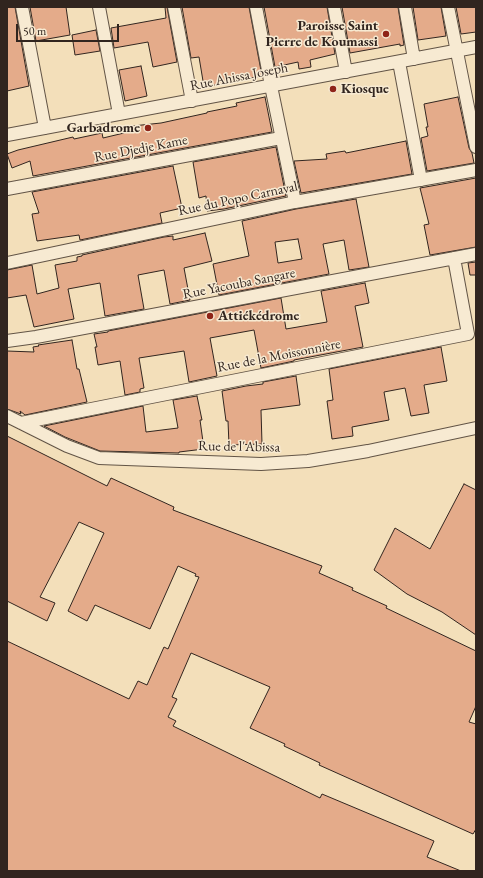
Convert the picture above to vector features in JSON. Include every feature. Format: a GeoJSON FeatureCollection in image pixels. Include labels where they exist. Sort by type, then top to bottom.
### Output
{"type":"FeatureCollection","features":[{"type":"Feature","properties":{"kind":"street"},"geometry":{"type":"LineString","coordinates":[[22,7],[45,128]]}},
{"type":"Feature","properties":{"kind":"street"},"geometry":{"type":"LineString","coordinates":[[99,7],[119,114]]}},
{"type":"Feature","properties":{"kind":"street"},"geometry":{"type":"LineString","coordinates":[[174,7],[192,101]]}},
{"type":"Feature","properties":{"kind":"street"},"geometry":{"type":"LineString","coordinates":[[256,7],[295,202]]}},
{"type":"Feature","properties":{"kind":"street"},"geometry":{"type":"LineString","coordinates":[[334,7],[346,72]]}},
{"type":"Feature","properties":{"kind":"street"},"geometry":{"type":"LineString","coordinates":[[405,7],[414,59]]}},
{"type":"Feature","properties":{"kind":"street"},"geometry":{"type":"LineString","coordinates":[[448,7],[476,147]]}},
{"type":"Feature","properties":{"kind":"street","name":"Rue Ahissa Joseph"},"geometry":{"type":"LineString","coordinates":[[7,136],[476,47]]}},
{"type":"Feature","properties":{"kind":"street"},"geometry":{"type":"LineString","coordinates":[[399,62],[421,180]]}},
{"type":"Feature","properties":{"kind":"street","name":"Rue Djedje Kame"},"geometry":{"type":"LineString","coordinates":[[7,189],[282,138]]}},
{"type":"Feature","properties":{"kind":"street","name":"Rue du Popo Carnaval"},"geometry":{"type":"LineString","coordinates":[[7,262],[295,202],[476,170]]}},
{"type":"Feature","properties":{"kind":"street","name":"Rue Yacouba Sangare"},"geometry":{"type":"LineString","coordinates":[[7,341],[36,337],[476,254]]}},
{"type":"Feature","properties":{"kind":"street","name":"Rue de la Moissonnière"},"geometry":{"type":"LineString","coordinates":[[21,423],[468,334],[454,258]]}},
{"type":"Feature","properties":{"kind":"street","name":"Rue de l'Abissa"},"geometry":{"type":"LineString","coordinates":[[7,416],[67,446],[99,458],[261,464],[308,461],[368,451],[476,428]]}},
{"type":"Feature","properties":{"kind":"building"},"geometry":{"type":"Polygon","coordinates":[[[7,7],[15,7],[29,86],[7,91],[7,7]]]}},
{"type":"Feature","properties":{"kind":"building"},"geometry":{"type":"Polygon","coordinates":[[[30,7],[66,7],[70,35],[36,41],[30,7]]]}},
{"type":"Feature","properties":{"kind":"building"},"geometry":{"type":"Polygon","coordinates":[[[165,7],[167,7],[177,62],[153,67],[148,42],[114,48],[111,28],[166,18],[165,7]]]}},
{"type":"Feature","properties":{"kind":"building"},"geometry":{"type":"Polygon","coordinates":[[[182,7],[249,7],[262,76],[204,87],[199,57],[191,58],[182,7]]]}},
{"type":"Feature","properties":{"kind":"building"},"geometry":{"type":"Polygon","coordinates":[[[264,7],[327,7],[335,54],[310,60],[311,67],[299,69],[298,62],[275,67],[264,7]]]}},
{"type":"Feature","properties":{"kind":"building"},"geometry":{"type":"Polygon","coordinates":[[[342,7],[398,7],[404,45],[400,46],[400,44],[350,53],[342,7]]]}},
{"type":"Feature","properties":{"kind":"building"},"geometry":{"type":"Polygon","coordinates":[[[413,7],[441,7],[446,36],[418,40],[413,7]]]}},
{"type":"Feature","properties":{"kind":"building"},"geometry":{"type":"Polygon","coordinates":[[[456,7],[476,7],[476,32],[461,34],[456,7]]]}},
{"type":"Feature","properties":{"kind":"building"},"geometry":{"type":"Polygon","coordinates":[[[96,30],[100,51],[75,55],[72,35],[96,30]]]}},
{"type":"Feature","properties":{"kind":"building"},"geometry":{"type":"Polygon","coordinates":[[[141,66],[147,96],[125,101],[119,70],[141,66]]]}},
{"type":"Feature","properties":{"kind":"building"},"geometry":{"type":"Polygon","coordinates":[[[265,97],[272,132],[33,176],[30,161],[12,168],[7,154],[73,137],[74,139],[102,133],[103,138],[124,133],[123,127],[161,123],[237,106],[236,103],[265,97]]]}},
{"type":"Feature","properties":{"kind":"building"},"geometry":{"type":"Polygon","coordinates":[[[458,97],[469,148],[472,153],[474,163],[427,171],[421,138],[428,136],[424,104],[458,97]]]}},
{"type":"Feature","properties":{"kind":"building"},"geometry":{"type":"Polygon","coordinates":[[[406,141],[412,174],[301,193],[294,161],[327,159],[326,154],[345,151],[346,153],[406,141]]]}},
{"type":"Feature","properties":{"kind":"building"},"geometry":{"type":"Polygon","coordinates":[[[276,147],[286,196],[224,209],[207,211],[206,196],[199,198],[193,162],[276,147]]]}},
{"type":"Feature","properties":{"kind":"building"},"geometry":{"type":"Polygon","coordinates":[[[173,166],[182,208],[160,213],[162,223],[80,240],[79,235],[37,241],[32,214],[39,213],[32,192],[173,166]]]}},
{"type":"Feature","properties":{"kind":"building"},"geometry":{"type":"Polygon","coordinates":[[[476,178],[476,247],[430,255],[424,225],[429,224],[420,188],[476,178]]]}},
{"type":"Feature","properties":{"kind":"building"},"geometry":{"type":"Polygon","coordinates":[[[356,199],[369,267],[349,270],[344,240],[323,244],[329,274],[219,295],[213,264],[249,256],[242,221],[296,209],[356,199]],[[298,239],[275,242],[278,263],[302,259],[298,239]]]}},
{"type":"Feature","properties":{"kind":"building"},"geometry":{"type":"Polygon","coordinates":[[[205,233],[212,261],[184,268],[190,300],[170,304],[164,270],[138,275],[144,309],[105,316],[100,283],[68,289],[74,319],[34,327],[26,295],[7,298],[7,270],[32,265],[37,294],[59,288],[55,265],[77,261],[77,257],[82,255],[164,237],[173,236],[173,240],[205,233]]]}},
{"type":"Feature","properties":{"kind":"building"},"geometry":{"type":"Polygon","coordinates":[[[476,262],[476,275],[470,275],[468,263],[476,262]]]}},
{"type":"Feature","properties":{"kind":"building"},"geometry":{"type":"Polygon","coordinates":[[[365,283],[369,303],[355,306],[363,347],[261,368],[254,330],[210,338],[217,376],[189,382],[184,351],[139,358],[144,388],[140,389],[140,392],[125,395],[120,361],[98,365],[95,347],[97,347],[94,334],[281,298],[286,329],[327,322],[321,291],[365,283]]]}},
{"type":"Feature","properties":{"kind":"building"},"geometry":{"type":"Polygon","coordinates":[[[72,340],[77,369],[79,369],[87,402],[25,415],[20,411],[21,414],[7,409],[7,351],[34,352],[33,347],[39,346],[38,345],[72,340]]]}},
{"type":"Feature","properties":{"kind":"building"},"geometry":{"type":"Polygon","coordinates":[[[441,347],[447,381],[424,385],[429,413],[411,416],[405,388],[384,392],[389,420],[352,427],[353,436],[332,439],[327,401],[333,400],[329,369],[441,347]]]}},
{"type":"Feature","properties":{"kind":"building"},"geometry":{"type":"Polygon","coordinates":[[[296,376],[300,405],[261,410],[262,444],[229,445],[228,421],[226,421],[222,391],[263,384],[263,382],[296,376]]]}},
{"type":"Feature","properties":{"kind":"building"},"geometry":{"type":"Polygon","coordinates":[[[197,396],[202,420],[200,420],[204,449],[179,453],[100,451],[65,437],[44,426],[143,406],[146,432],[178,428],[173,400],[197,396]]]}},
{"type":"Feature","properties":{"kind":"building"},"geometry":{"type":"Polygon","coordinates":[[[7,436],[107,486],[111,478],[174,507],[173,510],[322,566],[319,573],[353,588],[352,590],[387,606],[386,608],[476,651],[476,706],[469,722],[476,724],[476,829],[473,834],[319,765],[320,763],[284,746],[285,744],[250,728],[270,687],[191,653],[172,697],[177,699],[168,717],[176,721],[173,726],[320,798],[322,794],[434,841],[427,857],[461,871],[7,871],[7,641],[129,699],[138,681],[147,685],[164,647],[168,649],[199,577],[195,576],[196,574],[178,566],[150,629],[95,605],[87,621],[68,611],[104,533],[79,522],[40,597],[55,603],[47,621],[7,601],[7,436]]]}},
{"type":"Feature","properties":{"kind":"building"},"geometry":{"type":"Polygon","coordinates":[[[464,484],[476,490],[476,635],[442,612],[407,594],[374,570],[395,528],[430,549],[464,484]]]}},
{"type":"Feature","properties":{"kind":"place","name":"Paroisse Saint Pierre de Koumassi"},"geometry":{"type":"Point","coordinates":[386,34]}},
{"type":"Feature","properties":{"kind":"place","name":"Kiosque"},"geometry":{"type":"Point","coordinates":[333,89]}},
{"type":"Feature","properties":{"kind":"place","name":"Garbadrome"},"geometry":{"type":"Point","coordinates":[148,128]}},
{"type":"Feature","properties":{"kind":"place","name":"Attiékédrome"},"geometry":{"type":"Point","coordinates":[210,316]}}]}
